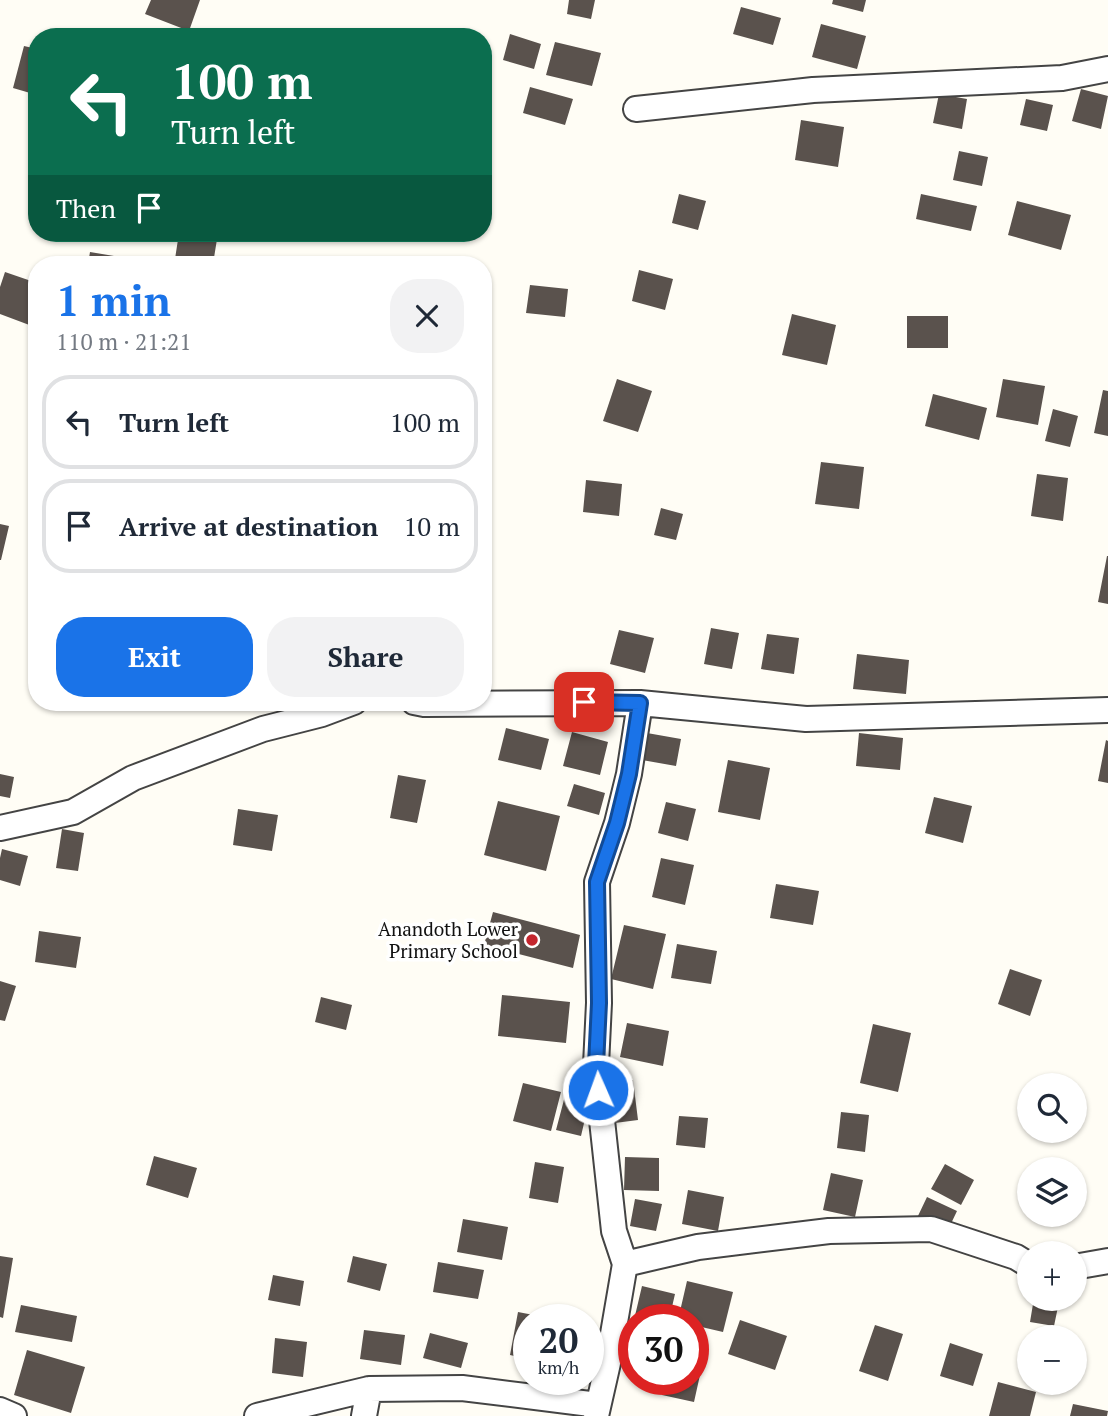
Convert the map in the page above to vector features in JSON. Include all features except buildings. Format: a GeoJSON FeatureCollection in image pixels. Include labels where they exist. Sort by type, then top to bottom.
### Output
{"type":"FeatureCollection","features":[{"type":"Feature","properties":{"kind":"street"},"geometry":{"type":"LineString","coordinates":[[636,109],[813,90],[1062,78],[1108,69]]}},
{"type":"Feature","properties":{"kind":"street"},"geometry":{"type":"LineString","coordinates":[[492,704],[640,703],[806,719],[1108,710]]}},
{"type":"Feature","properties":{"kind":"street"},"geometry":{"type":"LineString","coordinates":[[257,1416],[369,1389],[462,1388],[597,1411],[625,1265],[614,1231],[597,1077],[597,882],[617,823],[629,774],[640,703]]}},
{"type":"Feature","properties":{"kind":"street"},"geometry":{"type":"LineString","coordinates":[[0,828],[73,812],[133,778],[263,729],[330,711]]}},
{"type":"Feature","properties":{"kind":"street"},"geometry":{"type":"LineString","coordinates":[[625,1265],[698,1247],[829,1231],[931,1229],[1017,1258]]}},
{"type":"Feature","properties":{"kind":"street"},"geometry":{"type":"LineString","coordinates":[[1087,1265],[1108,1261]]}},
{"type":"Feature","properties":{"kind":"street"},"geometry":{"type":"LineString","coordinates":[[364,1416],[369,1389]]}},
{"type":"Feature","properties":{"kind":"street"},"geometry":{"type":"LineString","coordinates":[[0,1410],[14,1416]]}},
{"type":"Feature","properties":{"kind":"place","name":"Anandoth Lower Primary School"},"geometry":{"type":"Point","coordinates":[532,940]}},
{"type":"Feature","properties":{"kind":"route"},"geometry":{"type":"LineString","coordinates":[[584,702],[640,703],[629,774],[617,823],[597,882],[598,1090]]}}]}
